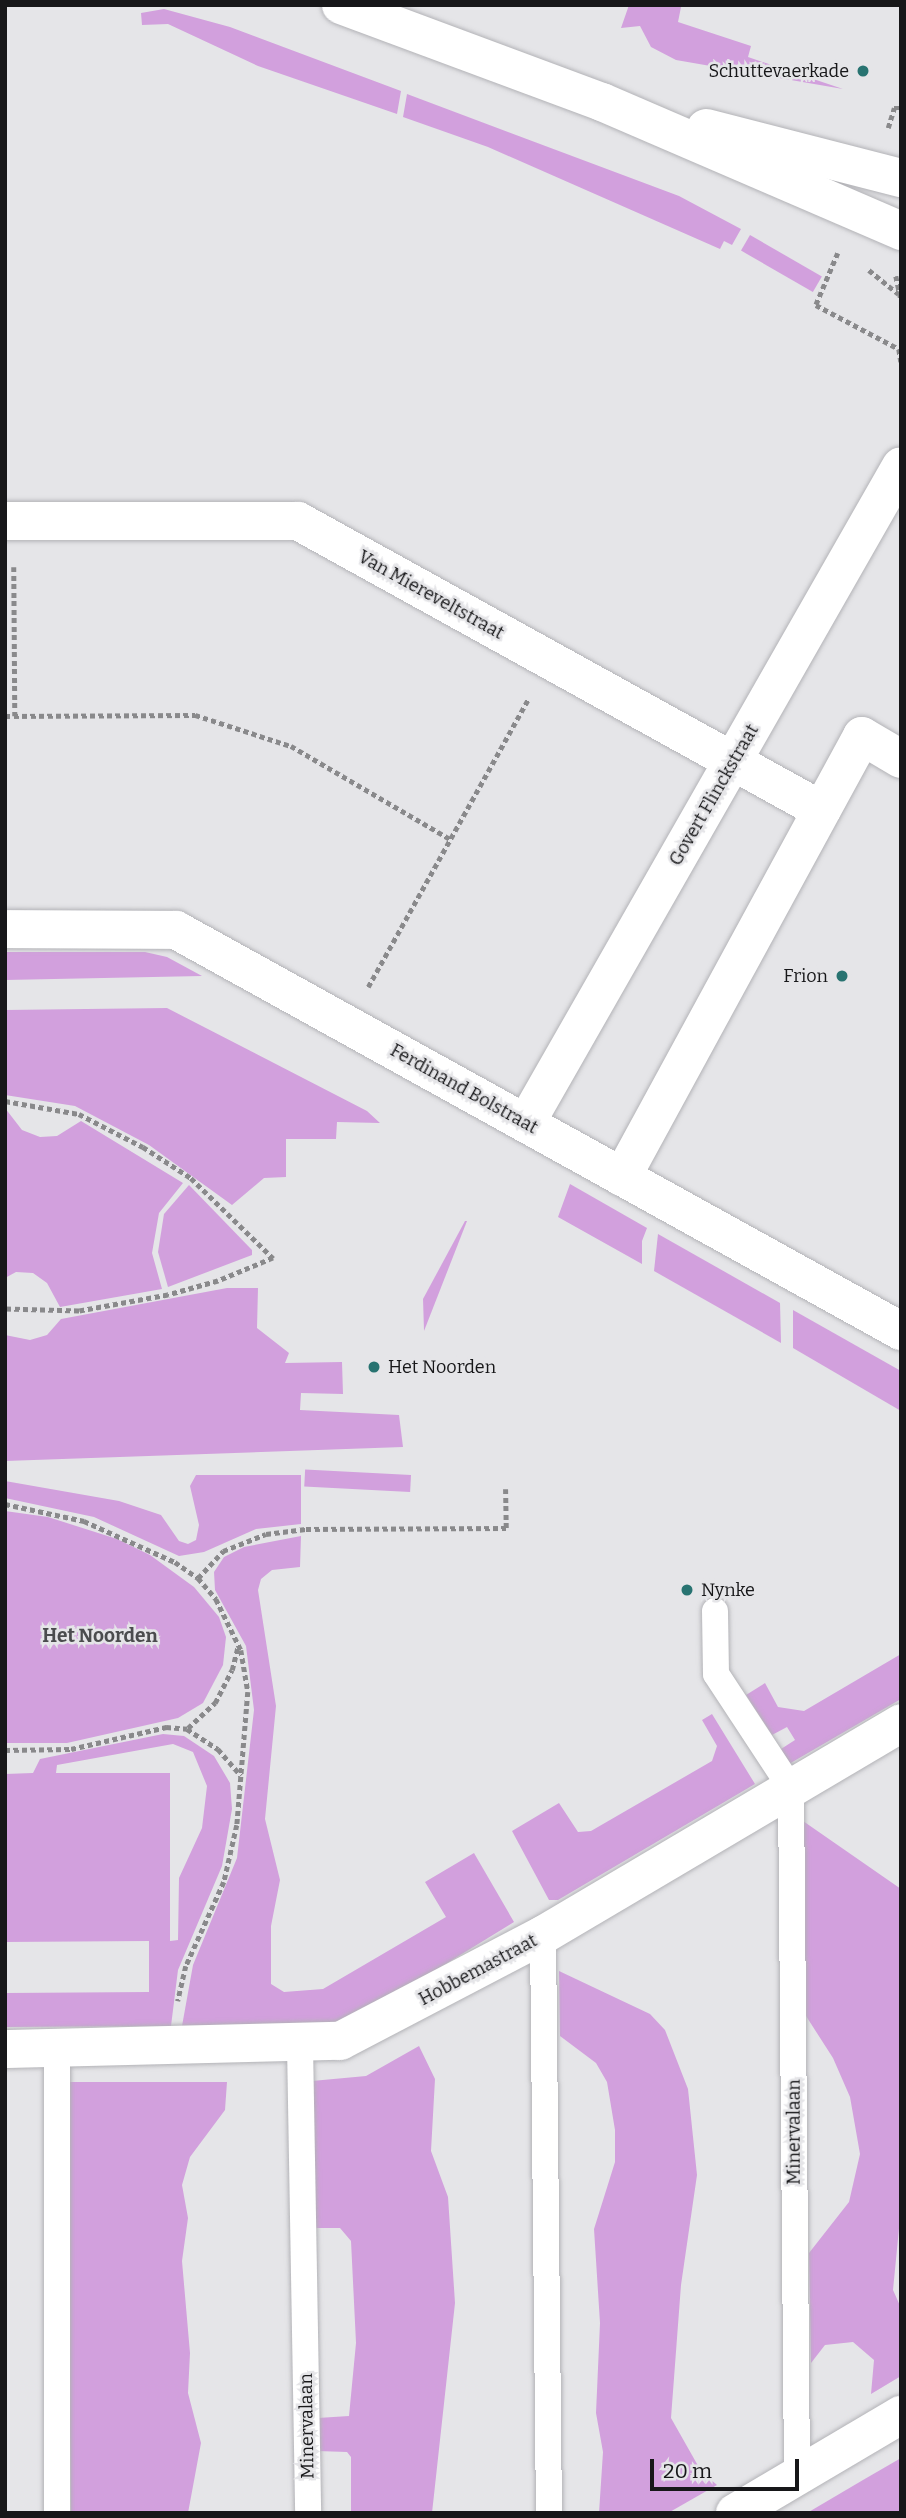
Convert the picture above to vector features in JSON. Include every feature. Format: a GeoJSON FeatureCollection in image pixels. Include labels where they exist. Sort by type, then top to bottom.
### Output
{"type":"FeatureCollection","features":[{"type":"Feature","properties":{"kind":"street"},"geometry":{"type":"LineString","coordinates":[[341,5],[602,102],[901,232]]}},
{"type":"Feature","properties":{"kind":"street"},"geometry":{"type":"LineString","coordinates":[[602,102],[901,178]]}},
{"type":"Feature","properties":{"kind":"street","name":"Govert Flinckstraat"},"geometry":{"type":"LineString","coordinates":[[526,1124],[901,466]]}},
{"type":"Feature","properties":{"kind":"street","name":"Van Miereveltstraat"},"geometry":{"type":"LineString","coordinates":[[10,521],[298,521],[821,810]]}},
{"type":"Feature","properties":{"kind":"street"},"geometry":{"type":"LineString","coordinates":[[622,1177],[862,736],[901,759]]}},
{"type":"Feature","properties":{"kind":"street","name":"Ferdinand Bolstraat"},"geometry":{"type":"LineString","coordinates":[[5,929],[176,930],[901,1331]]}},
{"type":"Feature","properties":{"kind":"street","name":"Hobbemastraat"},"geometry":{"type":"LineString","coordinates":[[5,2049],[178,2048],[300,2045],[340,2041],[371,2028],[543,1935],[901,1723]]}},
{"type":"Feature","properties":{"kind":"street"},"geometry":{"type":"LineString","coordinates":[[735,2513],[901,2415]]}},
{"type":"Feature","properties":{"kind":"lane"},"geometry":{"type":"LineString","coordinates":[[715,1611],[716,1674],[791,1788]]}},
{"type":"Feature","properties":{"kind":"lane","name":"Minervalaan"},"geometry":{"type":"LineString","coordinates":[[791,1788],[797,2477]]}},
{"type":"Feature","properties":{"kind":"lane"},"geometry":{"type":"LineString","coordinates":[[543,1935],[549,2513]]}},
{"type":"Feature","properties":{"kind":"lane","name":"Minervalaan"},"geometry":{"type":"LineString","coordinates":[[300,2045],[308,2513]]}},
{"type":"Feature","properties":{"kind":"lane"},"geometry":{"type":"LineString","coordinates":[[57,2048],[57,2513]]}},
{"type":"Feature","properties":{"kind":"path"},"geometry":{"type":"LineString","coordinates":[[10,521],[15,716]]}},
{"type":"Feature","properties":{"kind":"path"},"geometry":{"type":"LineString","coordinates":[[346,1024],[550,661]]}},
{"type":"Feature","properties":{"kind":"path"},"geometry":{"type":"LineString","coordinates":[[5,716],[195,715],[291,746],[450,839]]}},
{"type":"Feature","properties":{"kind":"path"},"geometry":{"type":"LineString","coordinates":[[5,1101],[79,1114],[143,1147],[191,1178],[273,1258],[218,1281],[145,1300],[79,1311],[5,1309]]}},
{"type":"Feature","properties":{"kind":"path"},"geometry":{"type":"LineString","coordinates":[[198,1578],[223,1551],[266,1534],[306,1529],[506,1528],[505,1489]]}},
{"type":"Feature","properties":{"kind":"path"},"geometry":{"type":"LineString","coordinates":[[5,1504],[54,1512],[117,1532],[198,1578],[216,1599],[238,1643],[247,1692],[242,1775],[224,1882],[180,1984],[178,2048]]}},
{"type":"Feature","properties":{"kind":"path"},"geometry":{"type":"LineString","coordinates":[[187,1729],[215,1703],[232,1670],[238,1643]]}},
{"type":"Feature","properties":{"kind":"path"},"geometry":{"type":"LineString","coordinates":[[5,1750],[71,1749],[166,1727],[187,1729],[218,1749],[242,1775]]}},
{"type":"Feature","properties":{"kind":"shaded area"},"geometry":{"type":"Polygon","coordinates":[[[629,5],[681,7],[678,22],[751,46],[748,57],[843,89],[676,60],[651,47],[640,26],[621,28],[629,5]]]}},
{"type":"Feature","properties":{"kind":"shaded area"},"geometry":{"type":"Polygon","coordinates":[[[164,9],[230,27],[401,91],[397,114],[258,66],[168,24],[142,25],[141,13],[164,9]]]}},
{"type":"Feature","properties":{"kind":"shaded area"},"geometry":{"type":"Polygon","coordinates":[[[407,94],[679,196],[741,229],[732,245],[724,241],[720,249],[488,147],[403,117],[407,94]]]}},
{"type":"Feature","properties":{"kind":"shaded area"},"geometry":{"type":"Polygon","coordinates":[[[750,235],[822,276],[813,292],[741,251],[750,235]]]}},
{"type":"Feature","properties":{"kind":"shaded area"},"geometry":{"type":"Polygon","coordinates":[[[5,952],[145,952],[167,957],[202,976],[5,980],[5,952]]]}},
{"type":"Feature","properties":{"kind":"shaded area"},"geometry":{"type":"Polygon","coordinates":[[[167,1008],[367,1111],[380,1123],[337,1122],[336,1139],[286,1139],[286,1177],[264,1178],[232,1205],[149,1145],[75,1106],[5,1095],[5,1010],[167,1008]]]}},
{"type":"Feature","properties":{"kind":"shaded area"},"geometry":{"type":"Polygon","coordinates":[[[5,1108],[22,1130],[40,1137],[57,1136],[81,1121],[183,1183],[159,1213],[152,1253],[162,1289],[60,1307],[47,1283],[33,1273],[16,1272],[5,1278],[5,1108]]]}},
{"type":"Feature","properties":{"kind":"shaded area"},"geometry":{"type":"Polygon","coordinates":[[[570,1184],[647,1228],[642,1241],[642,1264],[558,1217],[570,1184]]]}},
{"type":"Feature","properties":{"kind":"shaded area"},"geometry":{"type":"Polygon","coordinates":[[[189,1185],[252,1250],[252,1255],[168,1287],[158,1252],[164,1214],[189,1185]]]}},
{"type":"Feature","properties":{"kind":"shaded area"},"geometry":{"type":"Polygon","coordinates":[[[467,1221],[424,1331],[423,1299],[467,1221]]]}},
{"type":"Feature","properties":{"kind":"shaded area"},"geometry":{"type":"Polygon","coordinates":[[[658,1234],[780,1303],[781,1343],[654,1271],[658,1234]]]}},
{"type":"Feature","properties":{"kind":"shaded area"},"geometry":{"type":"Polygon","coordinates":[[[227,1288],[258,1288],[257,1328],[289,1353],[285,1363],[342,1362],[343,1394],[301,1393],[300,1410],[399,1415],[403,1447],[5,1461],[5,1335],[30,1340],[47,1335],[61,1319],[227,1288]]]}},
{"type":"Feature","properties":{"kind":"shaded area"},"geometry":{"type":"Polygon","coordinates":[[[793,1310],[901,1371],[901,1411],[793,1348],[793,1310]]]}},
{"type":"Feature","properties":{"kind":"shaded area"},"geometry":{"type":"Polygon","coordinates":[[[305,1469],[411,1475],[410,1492],[304,1486],[305,1469]]]}},
{"type":"Feature","properties":{"kind":"shaded area"},"geometry":{"type":"Polygon","coordinates":[[[196,1475],[301,1475],[301,1524],[256,1529],[204,1552],[179,1556],[94,1517],[5,1498],[5,1481],[119,1501],[161,1515],[179,1541],[188,1544],[196,1540],[199,1525],[190,1486],[196,1475]]]}},
{"type":"Feature","properties":{"kind":"shaded area"},"geometry":{"type":"Polygon","coordinates":[[[5,1511],[48,1517],[117,1539],[150,1555],[194,1587],[219,1617],[226,1637],[223,1665],[203,1703],[178,1718],[67,1743],[5,1743],[5,1511]]]}},
{"type":"Feature","properties":{"kind":"shaded area"},"geometry":{"type":"Polygon","coordinates":[[[301,1536],[300,1567],[272,1570],[261,1579],[258,1590],[276,1706],[265,1819],[280,1880],[271,1926],[271,1984],[284,1992],[323,1989],[446,1917],[425,1882],[474,1853],[514,1922],[364,2014],[333,2026],[182,2026],[193,1965],[237,1858],[254,1710],[246,1646],[215,1590],[214,1572],[224,1557],[244,1547],[301,1536]]]}},
{"type":"Feature","properties":{"kind":"shaded area"},"geometry":{"type":"Polygon","coordinates":[[[901,1654],[901,1699],[789,1764],[781,1749],[795,1740],[787,1727],[772,1735],[746,1695],[765,1683],[778,1707],[804,1711],[901,1654]]]}},
{"type":"Feature","properties":{"kind":"shaded area"},"geometry":{"type":"Polygon","coordinates":[[[712,1714],[755,1784],[558,1900],[549,1900],[512,1831],[559,1803],[578,1832],[591,1831],[712,1761],[717,1746],[702,1720],[712,1714]]]}},
{"type":"Feature","properties":{"kind":"shaded area"},"geometry":{"type":"Polygon","coordinates":[[[163,1734],[184,1736],[214,1756],[230,1783],[232,1809],[222,1866],[178,1970],[171,2026],[5,2027],[5,1993],[149,1992],[149,1941],[5,1942],[5,1774],[33,1773],[40,1759],[163,1734]],[[173,1744],[57,1765],[56,1773],[170,1773],[170,1941],[178,1940],[179,1878],[202,1828],[207,1786],[193,1752],[173,1744]]]}},
{"type":"Feature","properties":{"kind":"shaded area"},"geometry":{"type":"Polygon","coordinates":[[[803,1821],[901,1889],[901,2208],[893,2290],[901,2308],[901,2376],[871,2394],[874,2360],[853,2342],[825,2345],[811,2363],[809,2253],[849,2202],[860,2154],[850,2097],[833,2058],[806,2016],[803,1821]]]}},
{"type":"Feature","properties":{"kind":"shaded area"},"geometry":{"type":"Polygon","coordinates":[[[559,1971],[650,2014],[665,2030],[688,2089],[697,2175],[681,2285],[671,2418],[701,2471],[717,2485],[668,2513],[599,2513],[603,2452],[596,2413],[600,2323],[594,2229],[615,2162],[615,2130],[607,2082],[596,2063],[560,2036],[559,1971]]]}},
{"type":"Feature","properties":{"kind":"shaded area"},"geometry":{"type":"Polygon","coordinates":[[[419,2046],[435,2079],[431,2151],[448,2197],[455,2303],[432,2513],[351,2513],[351,2457],[347,2452],[317,2451],[318,2418],[349,2416],[356,2343],[351,2241],[340,2228],[314,2228],[312,2081],[366,2076],[419,2046]]]}},
{"type":"Feature","properties":{"kind":"shaded area"},"geometry":{"type":"Polygon","coordinates":[[[66,2082],[227,2082],[225,2110],[190,2157],[182,2185],[188,2218],[182,2261],[190,2353],[188,2393],[201,2443],[188,2513],[71,2513],[66,2082]]]}},
{"type":"Feature","properties":{"kind":"shaded area"},"geometry":{"type":"Polygon","coordinates":[[[901,2458],[901,2513],[807,2513],[863,2480],[901,2458]]]}},
{"type":"Feature","properties":{"kind":"place","name":"Schuttevaerkade"},"geometry":{"type":"Point","coordinates":[863,71]}},
{"type":"Feature","properties":{"kind":"place","name":"Frion"},"geometry":{"type":"Point","coordinates":[842,976]}},
{"type":"Feature","properties":{"kind":"place","name":"Het Noorden"},"geometry":{"type":"Point","coordinates":[374,1367]}},
{"type":"Feature","properties":{"kind":"place","name":"Nynke"},"geometry":{"type":"Point","coordinates":[687,1590]}},
{"type":"Feature","properties":{"kind":"district","name":"Het Noorden"},"geometry":{"type":"Point","coordinates":[100,1636]}}]}
